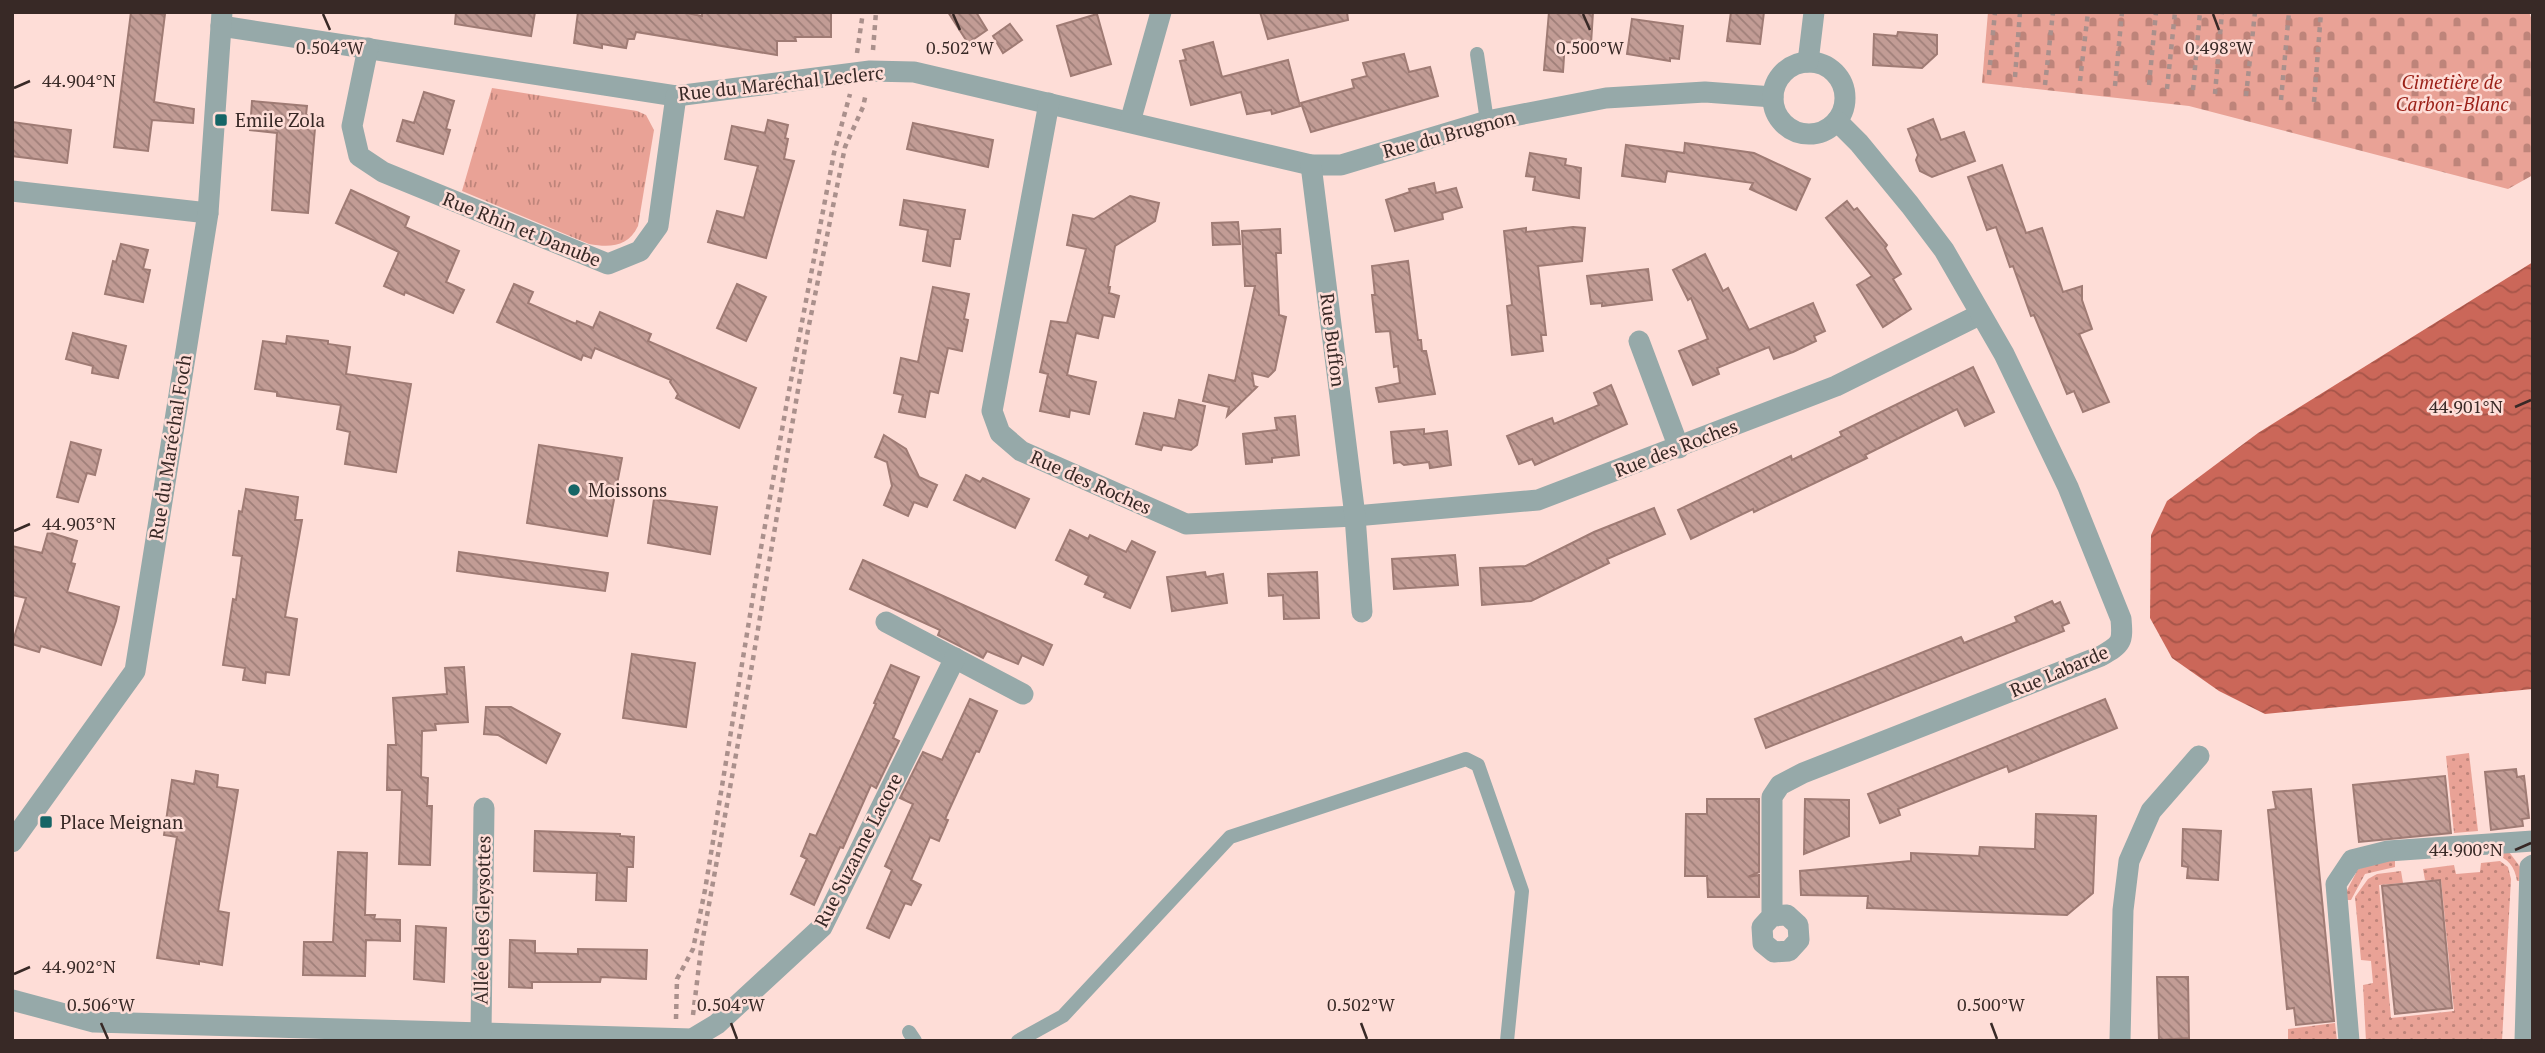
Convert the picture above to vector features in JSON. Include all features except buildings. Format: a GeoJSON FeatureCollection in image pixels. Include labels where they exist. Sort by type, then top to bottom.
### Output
{"type":"FeatureCollection","features":[{"type":"Feature","properties":{"kind":"street"},"geometry":{"type":"LineString","coordinates":[[1130,122],[1161,12]]}},
{"type":"Feature","properties":{"kind":"street"},"geometry":{"type":"LineString","coordinates":[[1808,62],[1814,12]]}},
{"type":"Feature","properties":{"kind":"street","name":"Rue du Maréchal Leclerc"},"geometry":{"type":"LineString","coordinates":[[222,19],[368,48],[676,96],[863,66],[914,72],[1130,122]]}},
{"type":"Feature","properties":{"kind":"street","name":"Rue du Maréchal Foch"},"geometry":{"type":"LineString","coordinates":[[12,842],[135,671],[208,212],[222,19]]}},
{"type":"Feature","properties":{"kind":"street","name":"Rue Rhin et Danube"},"geometry":{"type":"LineString","coordinates":[[368,48],[352,126],[359,156],[383,172],[608,264],[640,251],[658,226],[676,96]]}},
{"type":"Feature","properties":{"kind":"street"},"geometry":{"type":"LineString","coordinates":[[1808,62],[1830,68],[1844,88],[1843,111],[1829,129],[1818,133],[1796,132],[1779,118],[1773,97],[1780,76],[1797,64],[1808,62]]}},
{"type":"Feature","properties":{"kind":"street","name":"Rue du Brugnon"},"geometry":{"type":"LineString","coordinates":[[1130,122],[1311,165],[1341,165],[1487,121],[1606,98],[1704,92],[1773,97]]}},
{"type":"Feature","properties":{"kind":"street","name":"Rue des Roches"},"geometry":{"type":"LineString","coordinates":[[1049,103],[992,411],[1000,433],[1021,450],[1186,524],[1355,516],[1538,500],[1836,386],[1979,314]]}},
{"type":"Feature","properties":{"kind":"street"},"geometry":{"type":"LineString","coordinates":[[1837,121],[1859,142],[1944,250],[1979,314]]}},
{"type":"Feature","properties":{"kind":"street","name":"Rue Buffon"},"geometry":{"type":"LineString","coordinates":[[1311,165],[1355,516]]}},
{"type":"Feature","properties":{"kind":"street"},"geometry":{"type":"LineString","coordinates":[[12,191],[208,212]]}},
{"type":"Feature","properties":{"kind":"street","name":"Rue Labarde"},"geometry":{"type":"LineString","coordinates":[[1779,916],[1784,797],[1780,785],[1803,773],[2101,656],[2117,647],[2123,637],[2121,618],[2068,487],[2004,354],[1979,314]]}},
{"type":"Feature","properties":{"kind":"street"},"geometry":{"type":"LineString","coordinates":[[1639,341],[1679,448]]}},
{"type":"Feature","properties":{"kind":"street"},"geometry":{"type":"LineString","coordinates":[[1355,516],[1363,612]]}},
{"type":"Feature","properties":{"kind":"street"},"geometry":{"type":"LineString","coordinates":[[886,622],[1023,694]]}},
{"type":"Feature","properties":{"kind":"street","name":"Rue Suzanne Lacore"},"geometry":{"type":"LineString","coordinates":[[692,1039],[717,1024],[822,927],[955,658]]}},
{"type":"Feature","properties":{"kind":"street"},"geometry":{"type":"LineString","coordinates":[[2120,1041],[2123,911],[2129,861],[2151,811],[2199,756]]}},
{"type":"Feature","properties":{"kind":"street","name":"Allée des Gleysottes"},"geometry":{"type":"LineString","coordinates":[[481,1032],[484,808]]}},
{"type":"Feature","properties":{"kind":"street"},"geometry":{"type":"LineString","coordinates":[[2349,1041],[2336,884],[2351,860],[2388,851],[2533,841]]}},
{"type":"Feature","properties":{"kind":"street"},"geometry":{"type":"LineString","coordinates":[[2509,842],[2531,866],[2525,1041]]}},
{"type":"Feature","properties":{"kind":"street"},"geometry":{"type":"LineString","coordinates":[[12,1000],[94,1022],[366,1035],[481,1032],[692,1039]]}},
{"type":"Feature","properties":{"kind":"lane"},"geometry":{"type":"LineString","coordinates":[[1477,54],[1487,121]]}},
{"type":"Feature","properties":{"kind":"lane"},"geometry":{"type":"LineString","coordinates":[[1018,1041],[1063,1016],[1230,837],[1466,759],[1478,765],[1522,891],[1507,1041]]}},
{"type":"Feature","properties":{"kind":"path"},"geometry":{"type":"LineString","coordinates":[[692,1039],[693,1000],[701,949],[808,330],[845,147],[863,107],[863,12]]}},
{"type":"Feature","properties":{"kind":"path"},"geometry":{"type":"LineString","coordinates":[[863,66],[876,12]]}},
{"type":"Feature","properties":{"kind":"path"},"geometry":{"type":"LineString","coordinates":[[1989,75],[1995,12]]}},
{"type":"Feature","properties":{"kind":"path"},"geometry":{"type":"LineString","coordinates":[[2015,77],[2020,12]]}},
{"type":"Feature","properties":{"kind":"path"},"geometry":{"type":"LineString","coordinates":[[2045,85],[2053,12]]}},
{"type":"Feature","properties":{"kind":"path"},"geometry":{"type":"LineString","coordinates":[[2080,81],[2088,12]]}},
{"type":"Feature","properties":{"kind":"path"},"geometry":{"type":"LineString","coordinates":[[2115,86],[2122,12]]}},
{"type":"Feature","properties":{"kind":"path"},"geometry":{"type":"LineString","coordinates":[[2150,85],[2156,12]]}},
{"type":"Feature","properties":{"kind":"path"},"geometry":{"type":"LineString","coordinates":[[2167,89],[2175,12]]}},
{"type":"Feature","properties":{"kind":"path"},"geometry":{"type":"LineString","coordinates":[[2193,90],[2200,12]]}},
{"type":"Feature","properties":{"kind":"path"},"geometry":{"type":"LineString","coordinates":[[2215,94],[2222,12]]}},
{"type":"Feature","properties":{"kind":"path"},"geometry":{"type":"LineString","coordinates":[[2246,96],[2255,12]]}},
{"type":"Feature","properties":{"kind":"path"},"geometry":{"type":"LineString","coordinates":[[2281,100],[2289,12]]}},
{"type":"Feature","properties":{"kind":"path"},"geometry":{"type":"LineString","coordinates":[[2314,102],[2321,12]]}},
{"type":"Feature","properties":{"kind":"path"},"geometry":{"type":"LineString","coordinates":[[676,1024],[677,979],[693,949],[705,890],[788,396],[834,153],[851,89]]}},
{"type":"Feature","properties":{"kind":"green space","name":"Cimetière de Carbon-Blanc"},"geometry":{"type":"Polygon","coordinates":[[[1988,12],[2529,12],[2533,23],[2533,175],[2508,189],[2189,106],[1982,83],[1988,12]]]}},
{"type":"Feature","properties":{"kind":"green space"},"geometry":{"type":"Polygon","coordinates":[[[492,88],[637,111],[646,115],[654,130],[638,226],[629,238],[611,246],[589,244],[462,191],[492,88]]]}},
{"type":"Feature","properties":{"kind":"green space"},"geometry":{"type":"Polygon","coordinates":[[[2469,753],[2478,831],[2454,833],[2446,756],[2469,753]]]}},
{"type":"Feature","properties":{"kind":"green space"},"geometry":{"type":"Polygon","coordinates":[[[2509,852],[2521,868],[2523,881],[2517,881],[2510,864],[2494,854],[2509,852]]]}},
{"type":"Feature","properties":{"kind":"green space"},"geometry":{"type":"Polygon","coordinates":[[[2395,858],[2395,867],[2365,874],[2351,900],[2342,900],[2358,869],[2395,858]]]}},
{"type":"Feature","properties":{"kind":"green space"},"geometry":{"type":"Polygon","coordinates":[[[2500,861],[2508,867],[2511,879],[2502,1041],[2366,1041],[2363,985],[2373,983],[2371,961],[2361,960],[2355,897],[2368,879],[2377,874],[2401,871],[2403,883],[2379,885],[2391,1018],[2454,1011],[2441,880],[2425,880],[2423,869],[2454,865],[2456,874],[2480,872],[2481,863],[2500,861]]]}},
{"type":"Feature","properties":{"kind":"green space"},"geometry":{"type":"Polygon","coordinates":[[[2335,1023],[2337,1041],[2288,1041],[2288,1029],[2335,1023]]]}},
{"type":"Feature","properties":{"kind":"water"},"geometry":{"type":"Polygon","coordinates":[[[2533,262],[2533,689],[2265,714],[2219,691],[2172,658],[2150,618],[2151,535],[2167,501],[2258,433],[2533,262]]]}},
{"type":"Feature","properties":{"kind":"place","name":"Emile Zola"},"geometry":{"type":"Point","coordinates":[221,120]}},
{"type":"Feature","properties":{"kind":"place","name":"Moissons"},"geometry":{"type":"Point","coordinates":[574,490]}},
{"type":"Feature","properties":{"kind":"place","name":"Place Meignan"},"geometry":{"type":"Point","coordinates":[46,822]}}]}
